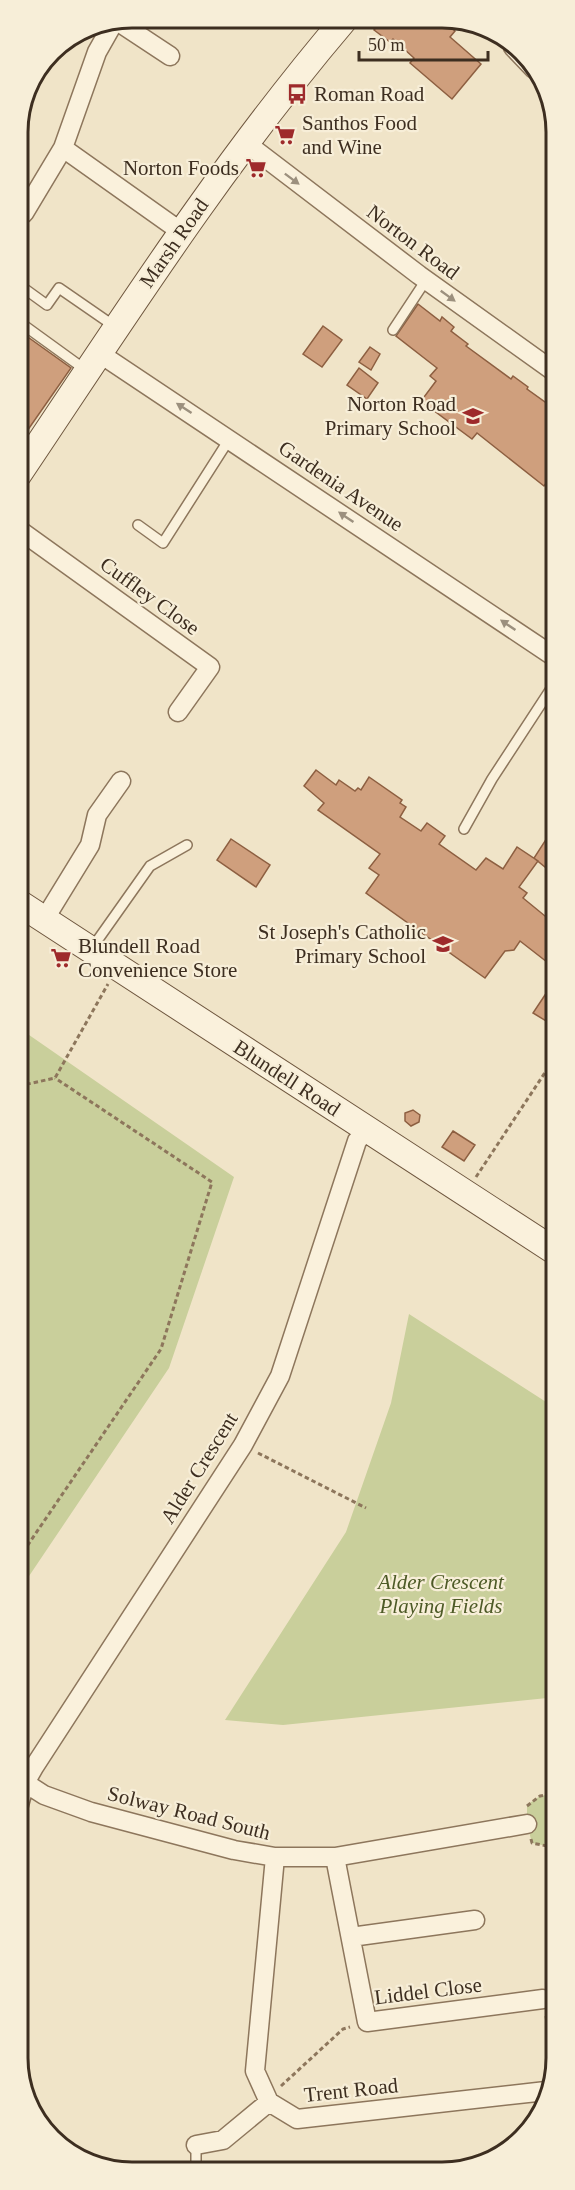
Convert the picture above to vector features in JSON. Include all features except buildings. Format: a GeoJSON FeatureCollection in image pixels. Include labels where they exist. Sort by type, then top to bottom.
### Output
{"type":"FeatureCollection","features":[{"type":"Feature","properties":{"kind":"street"},"geometry":{"type":"LineString","coordinates":[[127,28],[170,56]]}},
{"type":"Feature","properties":{"kind":"street","name":"Marsh Road"},"geometry":{"type":"LineString","coordinates":[[29,459],[180,231],[332,28]]}},
{"type":"Feature","properties":{"kind":"street"},"geometry":{"type":"LineString","coordinates":[[29,205],[63,148],[97,52],[110,31]]}},
{"type":"Feature","properties":{"kind":"street","name":"Norton Road"},"geometry":{"type":"LineString","coordinates":[[246,143],[426,280],[546,366]]}},
{"type":"Feature","properties":{"kind":"street"},"geometry":{"type":"LineString","coordinates":[[63,148],[180,231]]}},
{"type":"Feature","properties":{"kind":"street","name":"Gardenia Avenue"},"geometry":{"type":"LineString","coordinates":[[94,362],[230,438],[546,651]]}},
{"type":"Feature","properties":{"kind":"street","name":"Cuffley Close"},"geometry":{"type":"LineString","coordinates":[[29,537],[210,667],[178,712]]}},
{"type":"Feature","properties":{"kind":"street"},"geometry":{"type":"LineString","coordinates":[[44,920],[90,845],[97,815],[121,781]]}},
{"type":"Feature","properties":{"kind":"street","name":"Blundell Road"},"geometry":{"type":"LineString","coordinates":[[29,910],[546,1246]]}},
{"type":"Feature","properties":{"kind":"street","name":"Alder Crescent"},"geometry":{"type":"LineString","coordinates":[[28,1772],[243,1445],[280,1376],[357,1141],[366,1130]]}},
{"type":"Feature","properties":{"kind":"street","name":"Solway Road South"},"geometry":{"type":"LineString","coordinates":[[28,1785],[44,1796],[102,1815],[234,1850],[275,1857],[335,1857],[526,1824]]}},
{"type":"Feature","properties":{"kind":"street"},"geometry":{"type":"LineString","coordinates":[[196,2145],[223,2140],[269,2102],[255,2071],[275,1857]]}},
{"type":"Feature","properties":{"kind":"street","name":"Liddel Close"},"geometry":{"type":"LineString","coordinates":[[335,1857],[367,2022],[543,1999]]}},
{"type":"Feature","properties":{"kind":"street"},"geometry":{"type":"LineString","coordinates":[[351,1938],[475,1920]]}},
{"type":"Feature","properties":{"kind":"street","name":"Trent Road"},"geometry":{"type":"LineString","coordinates":[[269,2102],[297,2118],[541,2092]]}},
{"type":"Feature","properties":{"kind":"lane"},"geometry":{"type":"LineString","coordinates":[[393,330],[426,280]]}},
{"type":"Feature","properties":{"kind":"lane"},"geometry":{"type":"LineString","coordinates":[[29,292],[47,305],[59,288],[116,328]]}},
{"type":"Feature","properties":{"kind":"lane"},"geometry":{"type":"LineString","coordinates":[[29,327],[94,362]]}},
{"type":"Feature","properties":{"kind":"lane"},"geometry":{"type":"LineString","coordinates":[[138,525],[163,543],[230,438]]}},
{"type":"Feature","properties":{"kind":"lane"},"geometry":{"type":"LineString","coordinates":[[464,829],[492,780],[546,696]]}},
{"type":"Feature","properties":{"kind":"lane"},"geometry":{"type":"LineString","coordinates":[[91,950],[150,866],[187,845]]}},
{"type":"Feature","properties":{"kind":"lane"},"geometry":{"type":"LineString","coordinates":[[196,2145],[196,2162]]}},
{"type":"Feature","properties":{"kind":"path"},"geometry":{"type":"LineString","coordinates":[[55,1078],[111,979]]}},
{"type":"Feature","properties":{"kind":"path"},"geometry":{"type":"LineString","coordinates":[[465,1193],[546,1071]]}},
{"type":"Feature","properties":{"kind":"path"},"geometry":{"type":"LineString","coordinates":[[28,1544],[161,1349],[212,1182],[55,1078],[29,1084]]}},
{"type":"Feature","properties":{"kind":"path"},"geometry":{"type":"LineString","coordinates":[[243,1445],[366,1508]]}},
{"type":"Feature","properties":{"kind":"path"},"geometry":{"type":"LineString","coordinates":[[546,1795],[540,1796],[527,1805],[526,1824],[532,1843],[546,1847]]}},
{"type":"Feature","properties":{"kind":"path"},"geometry":{"type":"LineString","coordinates":[[543,1999],[546,2016]]}},
{"type":"Feature","properties":{"kind":"path"},"geometry":{"type":"LineString","coordinates":[[269,2102],[285,2080],[343,2029],[367,2022]]}},
{"type":"Feature","properties":{"kind":"green space"},"geometry":{"type":"Polygon","coordinates":[[[29,1035],[234,1177],[169,1368],[28,1577],[29,1035]]]}},
{"type":"Feature","properties":{"kind":"green space","name":"Alder Crescent Playing Fields"},"geometry":{"type":"Polygon","coordinates":[[[409,1314],[546,1402],[546,1698],[283,1725],[225,1720],[346,1532],[391,1403],[409,1314]]]}},
{"type":"Feature","properties":{"kind":"green space"},"geometry":{"type":"Polygon","coordinates":[[[546,1795],[546,1846],[532,1843],[527,1824],[527,1805],[540,1796],[546,1795]]]}},
{"type":"Feature","properties":{"kind":"place","name":"Roman Road"},"geometry":{"type":"Point","coordinates":[297,94]}},
{"type":"Feature","properties":{"kind":"place","name":"Santhos Food and Wine"},"geometry":{"type":"Point","coordinates":[285,135]}},
{"type":"Feature","properties":{"kind":"place","name":"Norton Foods"},"geometry":{"type":"Point","coordinates":[256,168]}},
{"type":"Feature","properties":{"kind":"place","name":"Norton Road Primary School"},"geometry":{"type":"Point","coordinates":[473,416]}},
{"type":"Feature","properties":{"kind":"place","name":"St Joseph's Catholic Primary School"},"geometry":{"type":"Point","coordinates":[443,944]}},
{"type":"Feature","properties":{"kind":"place","name":"Blundell Road Convenience Store"},"geometry":{"type":"Point","coordinates":[61,958]}}]}
